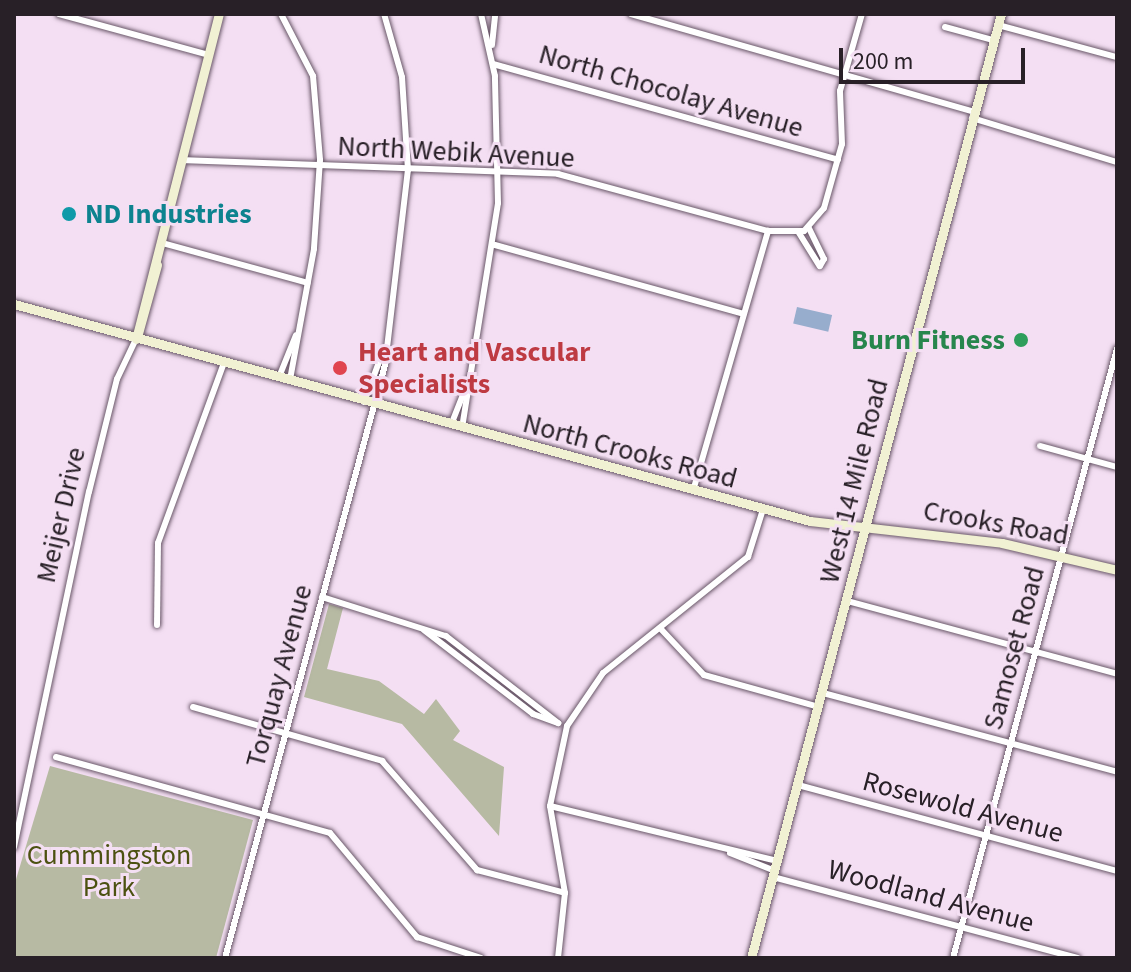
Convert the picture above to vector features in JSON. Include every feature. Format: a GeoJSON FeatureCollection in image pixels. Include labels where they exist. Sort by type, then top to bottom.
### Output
{"type":"FeatureCollection","features":[{"type":"Feature","properties":{"kind":"main road"},"geometry":{"type":"LineString","coordinates":[[136,339],[219,14]]}},
{"type":"Feature","properties":{"kind":"main road","name":"West 14 Mile Road"},"geometry":{"type":"LineString","coordinates":[[751,958],[1001,14]]}},
{"type":"Feature","properties":{"kind":"main road","name":"North Crooks Road"},"geometry":{"type":"LineString","coordinates":[[14,304],[693,491],[763,509],[866,528]]}},
{"type":"Feature","properties":{"kind":"main road","name":"Crooks Road"},"geometry":{"type":"LineString","coordinates":[[866,528],[1061,555],[1117,570]]}},
{"type":"Feature","properties":{"kind":"street"},"geometry":{"type":"LineString","coordinates":[[59,14],[209,55]]}},
{"type":"Feature","properties":{"kind":"street"},"geometry":{"type":"LineString","coordinates":[[281,14],[313,76],[320,168],[308,283],[290,380]]}},
{"type":"Feature","properties":{"kind":"street","name":"Torquay Avenue"},"geometry":{"type":"LineString","coordinates":[[225,958],[322,597],[400,271],[408,170],[402,77],[384,14]]}},
{"type":"Feature","properties":{"kind":"street"},"geometry":{"type":"LineString","coordinates":[[456,427],[470,377],[495,245],[499,172],[493,64],[481,14]]}},
{"type":"Feature","properties":{"kind":"street"},"geometry":{"type":"LineString","coordinates":[[491,49],[495,14]]}},
{"type":"Feature","properties":{"kind":"street"},"geometry":{"type":"LineString","coordinates":[[631,14],[844,75],[1117,162]]}},
{"type":"Feature","properties":{"kind":"street"},"geometry":{"type":"LineString","coordinates":[[809,228],[820,266],[799,233],[809,228],[824,208],[838,160],[844,75],[862,14]]}},
{"type":"Feature","properties":{"kind":"street"},"geometry":{"type":"LineString","coordinates":[[998,25],[1117,57]]}},
{"type":"Feature","properties":{"kind":"street"},"geometry":{"type":"LineString","coordinates":[[945,27],[993,40]]}},
{"type":"Feature","properties":{"kind":"street","name":"North Chocolay Avenue"},"geometry":{"type":"LineString","coordinates":[[493,64],[838,160]]}},
{"type":"Feature","properties":{"kind":"street","name":"North Webik Avenue"},"geometry":{"type":"LineString","coordinates":[[183,160],[320,168],[566,175],[768,231],[799,233]]}},
{"type":"Feature","properties":{"kind":"street"},"geometry":{"type":"LineString","coordinates":[[693,491],[768,231]]}},
{"type":"Feature","properties":{"kind":"street"},"geometry":{"type":"LineString","coordinates":[[162,243],[308,283]]}},
{"type":"Feature","properties":{"kind":"street"},"geometry":{"type":"LineString","coordinates":[[495,245],[744,314]]}},
{"type":"Feature","properties":{"kind":"street"},"geometry":{"type":"LineString","coordinates":[[279,377],[296,335]]}},
{"type":"Feature","properties":{"kind":"street","name":"Meijer Drive"},"geometry":{"type":"LineString","coordinates":[[14,847],[102,437],[136,339]]}},
{"type":"Feature","properties":{"kind":"street","name":"Samoset Road"},"geometry":{"type":"LineString","coordinates":[[953,958],[1087,459],[1115,366],[1117,349]]}},
{"type":"Feature","properties":{"kind":"street"},"geometry":{"type":"LineString","coordinates":[[157,625],[158,543],[224,363]]}},
{"type":"Feature","properties":{"kind":"street"},"geometry":{"type":"LineString","coordinates":[[1040,446],[1117,467]]}},
{"type":"Feature","properties":{"kind":"street"},"geometry":{"type":"LineString","coordinates":[[558,958],[565,893],[550,806],[567,726],[603,673],[748,557],[763,509]]}},
{"type":"Feature","properties":{"kind":"street"},"geometry":{"type":"LineString","coordinates":[[322,597],[446,636],[558,723],[567,726]]}},
{"type":"Feature","properties":{"kind":"street"},"geometry":{"type":"LineString","coordinates":[[847,601],[1117,674]]}},
{"type":"Feature","properties":{"kind":"street"},"geometry":{"type":"LineString","coordinates":[[660,628],[704,675],[819,707]]}},
{"type":"Feature","properties":{"kind":"street"},"geometry":{"type":"LineString","coordinates":[[823,693],[1117,772]]}},
{"type":"Feature","properties":{"kind":"street"},"geometry":{"type":"LineString","coordinates":[[193,707],[382,761],[477,870],[565,893]]}},
{"type":"Feature","properties":{"kind":"street"},"geometry":{"type":"LineString","coordinates":[[56,757],[335,836],[417,937],[481,958]]}},
{"type":"Feature","properties":{"kind":"street","name":"Rosewold Avenue"},"geometry":{"type":"LineString","coordinates":[[798,785],[1117,871]]}},
{"type":"Feature","properties":{"kind":"street","name":"Woodland Avenue"},"geometry":{"type":"LineString","coordinates":[[550,806],[730,853],[775,870],[961,927],[1077,958]]}},
{"type":"Feature","properties":{"kind":"green space"},"geometry":{"type":"Polygon","coordinates":[[[329,604],[343,608],[327,669],[379,681],[424,714],[436,699],[460,731],[453,740],[504,767],[499,836],[402,724],[304,697],[329,604]]]}},
{"type":"Feature","properties":{"kind":"green space","name":"Cummingston Park"},"geometry":{"type":"Polygon","coordinates":[[[50,766],[253,820],[216,958],[14,958],[14,886],[50,766]]]}},
{"type":"Feature","properties":{"kind":"water"},"geometry":{"type":"Polygon","coordinates":[[[797,307],[832,315],[828,332],[793,324],[797,307]]]}},
{"type":"Feature","properties":{"kind":"place","name":"ND Industries"},"geometry":{"type":"Point","coordinates":[69,214]}},
{"type":"Feature","properties":{"kind":"place","name":"Burn Fitness"},"geometry":{"type":"Point","coordinates":[1021,340]}},
{"type":"Feature","properties":{"kind":"place","name":"Heart and Vascular Specialists"},"geometry":{"type":"Point","coordinates":[340,368]}}]}
